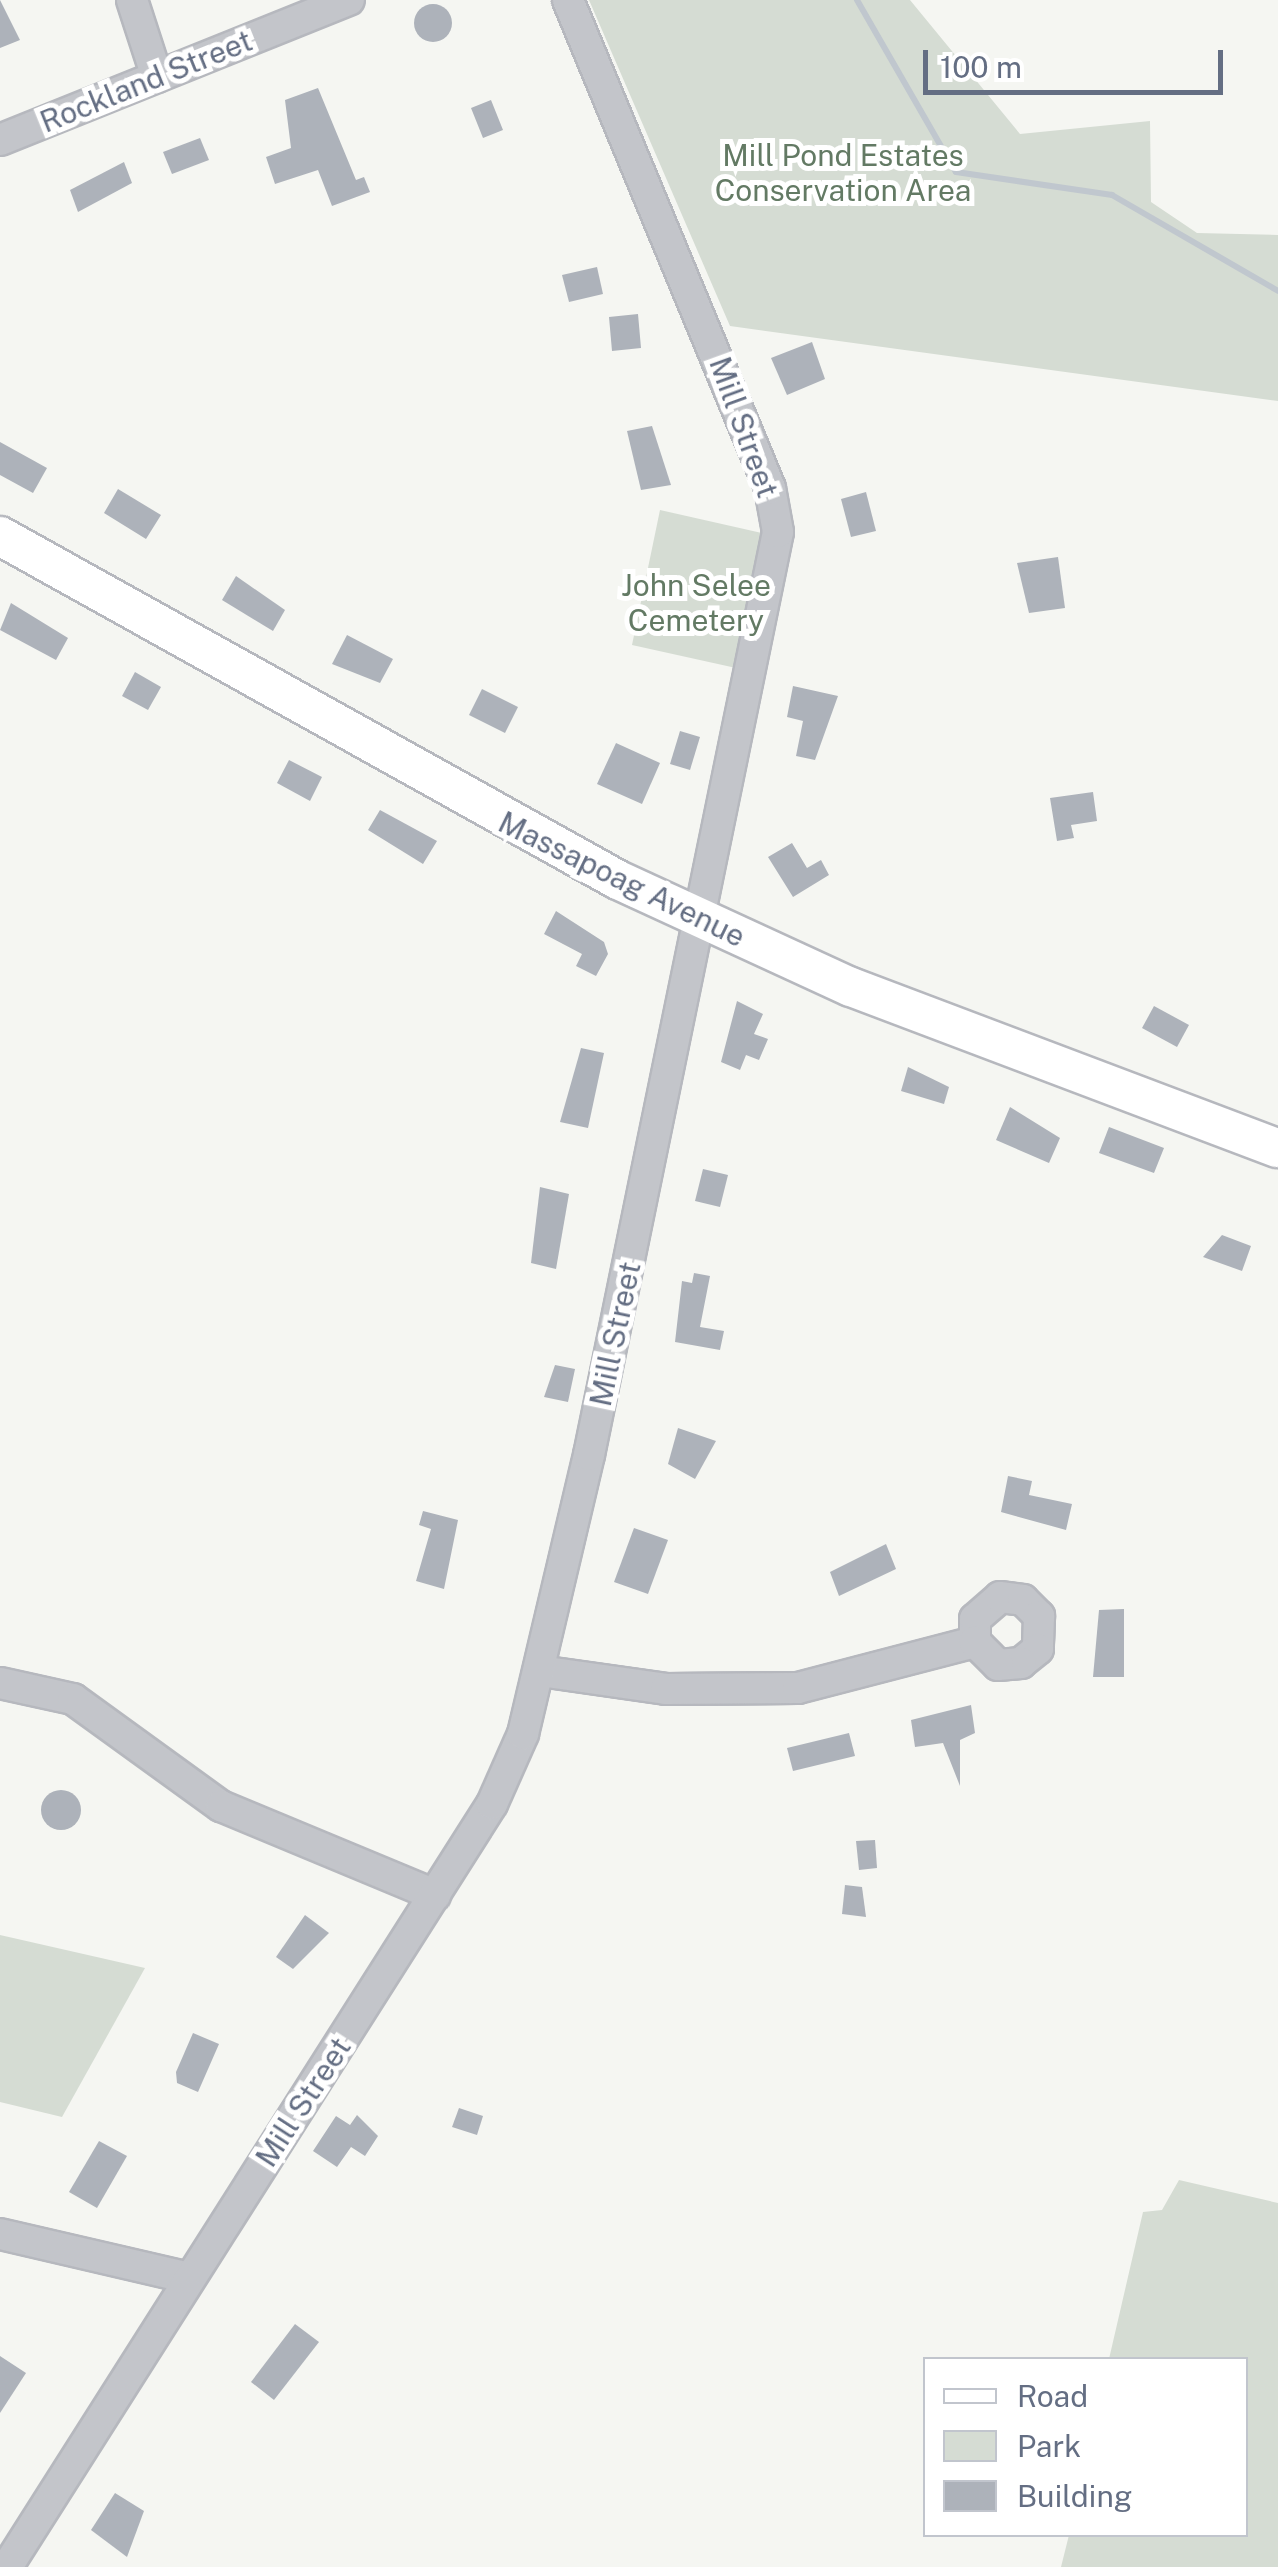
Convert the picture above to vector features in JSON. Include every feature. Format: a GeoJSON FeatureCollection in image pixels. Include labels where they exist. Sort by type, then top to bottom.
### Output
{"type":"FeatureCollection","features":[{"type":"Feature","properties":{"kind":"main road","name":"Massapoag Avenue"},"geometry":{"type":"LineString","coordinates":[[0,536],[463,799],[704,921],[851,987],[1278,1148]]}},
{"type":"Feature","properties":{"kind":"street"},"geometry":{"type":"LineString","coordinates":[[132,0],[157,77]]}},
{"type":"Feature","properties":{"kind":"street","name":"Rockland Street"},"geometry":{"type":"LineString","coordinates":[[0,140],[348,0]]}},
{"type":"Feature","properties":{"kind":"street","name":"Mill Street"},"geometry":{"type":"LineString","coordinates":[[7,2567],[434,1895],[510,1767],[540,1671],[704,921],[774,581],[775,513],[568,0]]}},
{"type":"Feature","properties":{"kind":"street"},"geometry":{"type":"LineString","coordinates":[[540,1671],[666,1689],[798,1688],[975,1642]]}},
{"type":"Feature","properties":{"kind":"street"},"geometry":{"type":"LineString","coordinates":[[0,1682],[73,1699],[221,1806],[434,1895]]}},
{"type":"Feature","properties":{"kind":"street"},"geometry":{"type":"LineString","coordinates":[[0,2234],[189,2278]]}},
{"type":"Feature","properties":{"kind":"green space","name":"Mill Pond Estates Conservation Area"},"geometry":{"type":"Polygon","coordinates":[[[589,0],[910,0],[1020,134],[1150,121],[1151,202],[1197,233],[1278,235],[1278,401],[730,326],[589,0]]]}},
{"type":"Feature","properties":{"kind":"green space","name":"John Selee Cemetery"},"geometry":{"type":"Polygon","coordinates":[[[660,510],[766,534],[736,668],[632,645],[660,510]]]}},
{"type":"Feature","properties":{"kind":"green space"},"geometry":{"type":"Polygon","coordinates":[[[0,1935],[145,1968],[62,2117],[0,2102],[0,1935]]]}},
{"type":"Feature","properties":{"kind":"green space"},"geometry":{"type":"Polygon","coordinates":[[[1179,2180],[1278,2203],[1278,2567],[1061,2567],[1068,2537],[1248,2537],[1248,2357],[1109,2357],[1143,2212],[1162,2210],[1179,2180]]]}},
{"type":"Feature","properties":{"kind":"building"},"geometry":{"type":"Polygon","coordinates":[[[0,0],[20,40],[0,48],[0,0]]]}},
{"type":"Feature","properties":{"kind":"building"},"geometry":{"type":"Polygon","coordinates":[[[433,4],[446,10],[452,23],[446,36],[433,42],[420,36],[414,23],[420,10],[433,4]]]}},
{"type":"Feature","properties":{"kind":"building"},"geometry":{"type":"Polygon","coordinates":[[[318,88],[356,180],[364,177],[370,192],[332,206],[318,170],[275,184],[266,157],[291,148],[285,100],[318,88]]]}},
{"type":"Feature","properties":{"kind":"building"},"geometry":{"type":"Polygon","coordinates":[[[491,100],[503,130],[483,138],[471,108],[491,100]]]}},
{"type":"Feature","properties":{"kind":"building"},"geometry":{"type":"Polygon","coordinates":[[[200,138],[209,160],[172,174],[163,152],[200,138]]]}},
{"type":"Feature","properties":{"kind":"building"},"geometry":{"type":"Polygon","coordinates":[[[124,162],[132,183],[78,212],[70,190],[124,162]]]}},
{"type":"Feature","properties":{"kind":"building"},"geometry":{"type":"Polygon","coordinates":[[[597,267],[603,294],[569,302],[562,275],[597,267]]]}},
{"type":"Feature","properties":{"kind":"building"},"geometry":{"type":"Polygon","coordinates":[[[638,314],[641,348],[612,351],[609,317],[638,314]]]}},
{"type":"Feature","properties":{"kind":"building"},"geometry":{"type":"Polygon","coordinates":[[[812,342],[825,379],[787,395],[771,358],[812,342]]]}},
{"type":"Feature","properties":{"kind":"building"},"geometry":{"type":"Polygon","coordinates":[[[652,426],[671,485],[641,490],[627,431],[652,426]]]}},
{"type":"Feature","properties":{"kind":"building"},"geometry":{"type":"Polygon","coordinates":[[[0,442],[47,468],[33,493],[0,475],[0,442]]]}},
{"type":"Feature","properties":{"kind":"building"},"geometry":{"type":"Polygon","coordinates":[[[118,489],[161,515],[146,539],[104,513],[118,489]]]}},
{"type":"Feature","properties":{"kind":"building"},"geometry":{"type":"Polygon","coordinates":[[[866,492],[876,531],[851,537],[841,499],[866,492]]]}},
{"type":"Feature","properties":{"kind":"building"},"geometry":{"type":"Polygon","coordinates":[[[1058,557],[1065,608],[1029,613],[1017,563],[1058,557]]]}},
{"type":"Feature","properties":{"kind":"building"},"geometry":{"type":"Polygon","coordinates":[[[236,576],[285,610],[273,631],[222,600],[236,576]]]}},
{"type":"Feature","properties":{"kind":"building"},"geometry":{"type":"Polygon","coordinates":[[[11,603],[68,638],[56,660],[0,630],[11,603]]]}},
{"type":"Feature","properties":{"kind":"building"},"geometry":{"type":"Polygon","coordinates":[[[347,635],[393,659],[380,683],[332,664],[347,635]]]}},
{"type":"Feature","properties":{"kind":"building"},"geometry":{"type":"Polygon","coordinates":[[[135,672],[161,687],[148,710],[122,696],[135,672]]]}},
{"type":"Feature","properties":{"kind":"building"},"geometry":{"type":"Polygon","coordinates":[[[793,686],[838,696],[815,760],[796,756],[803,721],[787,717],[793,686]]]}},
{"type":"Feature","properties":{"kind":"building"},"geometry":{"type":"Polygon","coordinates":[[[482,689],[518,707],[505,733],[469,715],[482,689]]]}},
{"type":"Feature","properties":{"kind":"building"},"geometry":{"type":"Polygon","coordinates":[[[680,731],[700,737],[690,770],[670,764],[680,731]]]}},
{"type":"Feature","properties":{"kind":"building"},"geometry":{"type":"Polygon","coordinates":[[[616,743],[660,763],[642,804],[597,784],[616,743]]]}},
{"type":"Feature","properties":{"kind":"building"},"geometry":{"type":"Polygon","coordinates":[[[289,760],[322,777],[310,801],[277,783],[289,760]]]}},
{"type":"Feature","properties":{"kind":"building"},"geometry":{"type":"Polygon","coordinates":[[[1093,792],[1097,821],[1071,825],[1074,838],[1057,841],[1050,798],[1093,792]]]}},
{"type":"Feature","properties":{"kind":"building"},"geometry":{"type":"Polygon","coordinates":[[[380,810],[437,841],[423,864],[368,830],[380,810]]]}},
{"type":"Feature","properties":{"kind":"building"},"geometry":{"type":"Polygon","coordinates":[[[792,843],[807,868],[821,860],[829,875],[793,897],[768,857],[792,843]]]}},
{"type":"Feature","properties":{"kind":"building"},"geometry":{"type":"Polygon","coordinates":[[[556,911],[604,942],[608,954],[596,976],[576,966],[582,954],[544,934],[556,911]]]}},
{"type":"Feature","properties":{"kind":"building"},"geometry":{"type":"Polygon","coordinates":[[[737,1001],[763,1014],[754,1034],[768,1039],[759,1060],[746,1055],[740,1070],[721,1062],[737,1001]]]}},
{"type":"Feature","properties":{"kind":"building"},"geometry":{"type":"Polygon","coordinates":[[[1154,1006],[1189,1025],[1177,1047],[1142,1028],[1154,1006]]]}},
{"type":"Feature","properties":{"kind":"building"},"geometry":{"type":"Polygon","coordinates":[[[581,1048],[604,1053],[588,1128],[560,1122],[581,1048]]]}},
{"type":"Feature","properties":{"kind":"building"},"geometry":{"type":"Polygon","coordinates":[[[908,1067],[949,1087],[944,1104],[901,1091],[908,1067]]]}},
{"type":"Feature","properties":{"kind":"building"},"geometry":{"type":"Polygon","coordinates":[[[1010,1107],[1060,1138],[1049,1163],[996,1140],[1010,1107]]]}},
{"type":"Feature","properties":{"kind":"building"},"geometry":{"type":"Polygon","coordinates":[[[1109,1127],[1164,1148],[1154,1173],[1099,1153],[1109,1127]]]}},
{"type":"Feature","properties":{"kind":"building"},"geometry":{"type":"Polygon","coordinates":[[[703,1169],[728,1175],[720,1207],[695,1201],[703,1169]]]}},
{"type":"Feature","properties":{"kind":"building"},"geometry":{"type":"Polygon","coordinates":[[[540,1187],[569,1194],[556,1269],[531,1263],[540,1187]]]}},
{"type":"Feature","properties":{"kind":"building"},"geometry":{"type":"Polygon","coordinates":[[[1222,1235],[1251,1246],[1242,1271],[1203,1257],[1222,1235]]]}},
{"type":"Feature","properties":{"kind":"building"},"geometry":{"type":"Polygon","coordinates":[[[694,1273],[710,1276],[700,1327],[724,1331],[720,1350],[675,1342],[682,1281],[692,1283],[694,1273]]]}},
{"type":"Feature","properties":{"kind":"building"},"geometry":{"type":"Polygon","coordinates":[[[555,1365],[575,1369],[568,1402],[544,1397],[555,1365]]]}},
{"type":"Feature","properties":{"kind":"building"},"geometry":{"type":"Polygon","coordinates":[[[678,1428],[716,1441],[695,1479],[668,1464],[678,1428]]]}},
{"type":"Feature","properties":{"kind":"building"},"geometry":{"type":"Polygon","coordinates":[[[1008,1476],[1032,1481],[1029,1495],[1072,1504],[1066,1530],[1001,1512],[1008,1476]]]}},
{"type":"Feature","properties":{"kind":"building"},"geometry":{"type":"Polygon","coordinates":[[[423,1511],[458,1520],[444,1589],[416,1581],[431,1529],[419,1525],[423,1511]]]}},
{"type":"Feature","properties":{"kind":"building"},"geometry":{"type":"Polygon","coordinates":[[[634,1528],[668,1540],[648,1594],[614,1582],[634,1528]]]}},
{"type":"Feature","properties":{"kind":"building"},"geometry":{"type":"Polygon","coordinates":[[[886,1544],[896,1569],[839,1596],[830,1572],[886,1544]]]}},
{"type":"Feature","properties":{"kind":"building"},"geometry":{"type":"Polygon","coordinates":[[[1124,1609],[1124,1677],[1093,1677],[1099,1610],[1124,1609]]]}},
{"type":"Feature","properties":{"kind":"building"},"geometry":{"type":"Polygon","coordinates":[[[971,1705],[975,1733],[960,1740],[960,1786],[943,1743],[915,1747],[911,1720],[971,1705]]]}},
{"type":"Feature","properties":{"kind":"building"},"geometry":{"type":"Polygon","coordinates":[[[849,1733],[855,1756],[793,1771],[787,1748],[849,1733]]]}},
{"type":"Feature","properties":{"kind":"building"},"geometry":{"type":"Polygon","coordinates":[[[61,1790],[75,1796],[81,1810],[75,1824],[61,1830],[47,1824],[41,1810],[47,1796],[61,1790]]]}},
{"type":"Feature","properties":{"kind":"building"},"geometry":{"type":"Polygon","coordinates":[[[875,1840],[877,1868],[859,1870],[856,1841],[875,1840]]]}},
{"type":"Feature","properties":{"kind":"building"},"geometry":{"type":"Polygon","coordinates":[[[845,1885],[862,1887],[866,1917],[842,1914],[845,1885]]]}},
{"type":"Feature","properties":{"kind":"building"},"geometry":{"type":"Polygon","coordinates":[[[305,1915],[329,1933],[293,1969],[276,1957],[305,1915]]]}},
{"type":"Feature","properties":{"kind":"building"},"geometry":{"type":"Polygon","coordinates":[[[193,2033],[219,2044],[198,2092],[177,2083],[176,2072],[193,2033]]]}},
{"type":"Feature","properties":{"kind":"building"},"geometry":{"type":"Polygon","coordinates":[[[459,2108],[483,2116],[477,2135],[452,2127],[459,2108]]]}},
{"type":"Feature","properties":{"kind":"building"},"geometry":{"type":"Polygon","coordinates":[[[357,2115],[378,2136],[365,2156],[351,2147],[337,2167],[313,2151],[336,2116],[350,2125],[357,2115]]]}},
{"type":"Feature","properties":{"kind":"building"},"geometry":{"type":"Polygon","coordinates":[[[99,2141],[127,2156],[97,2208],[69,2192],[99,2141]]]}},
{"type":"Feature","properties":{"kind":"building"},"geometry":{"type":"Polygon","coordinates":[[[295,2324],[319,2342],[274,2400],[251,2382],[295,2324]]]}},
{"type":"Feature","properties":{"kind":"building"},"geometry":{"type":"Polygon","coordinates":[[[0,2356],[26,2373],[0,2413],[0,2356]]]}},
{"type":"Feature","properties":{"kind":"building"},"geometry":{"type":"Polygon","coordinates":[[[115,2493],[144,2511],[127,2557],[91,2530],[115,2493]]]}},
{"type":"Feature","properties":{"kind":"waterway"},"geometry":{"type":"LineString","coordinates":[[857,0],[956,172],[1112,195],[1278,291]]}}]}
